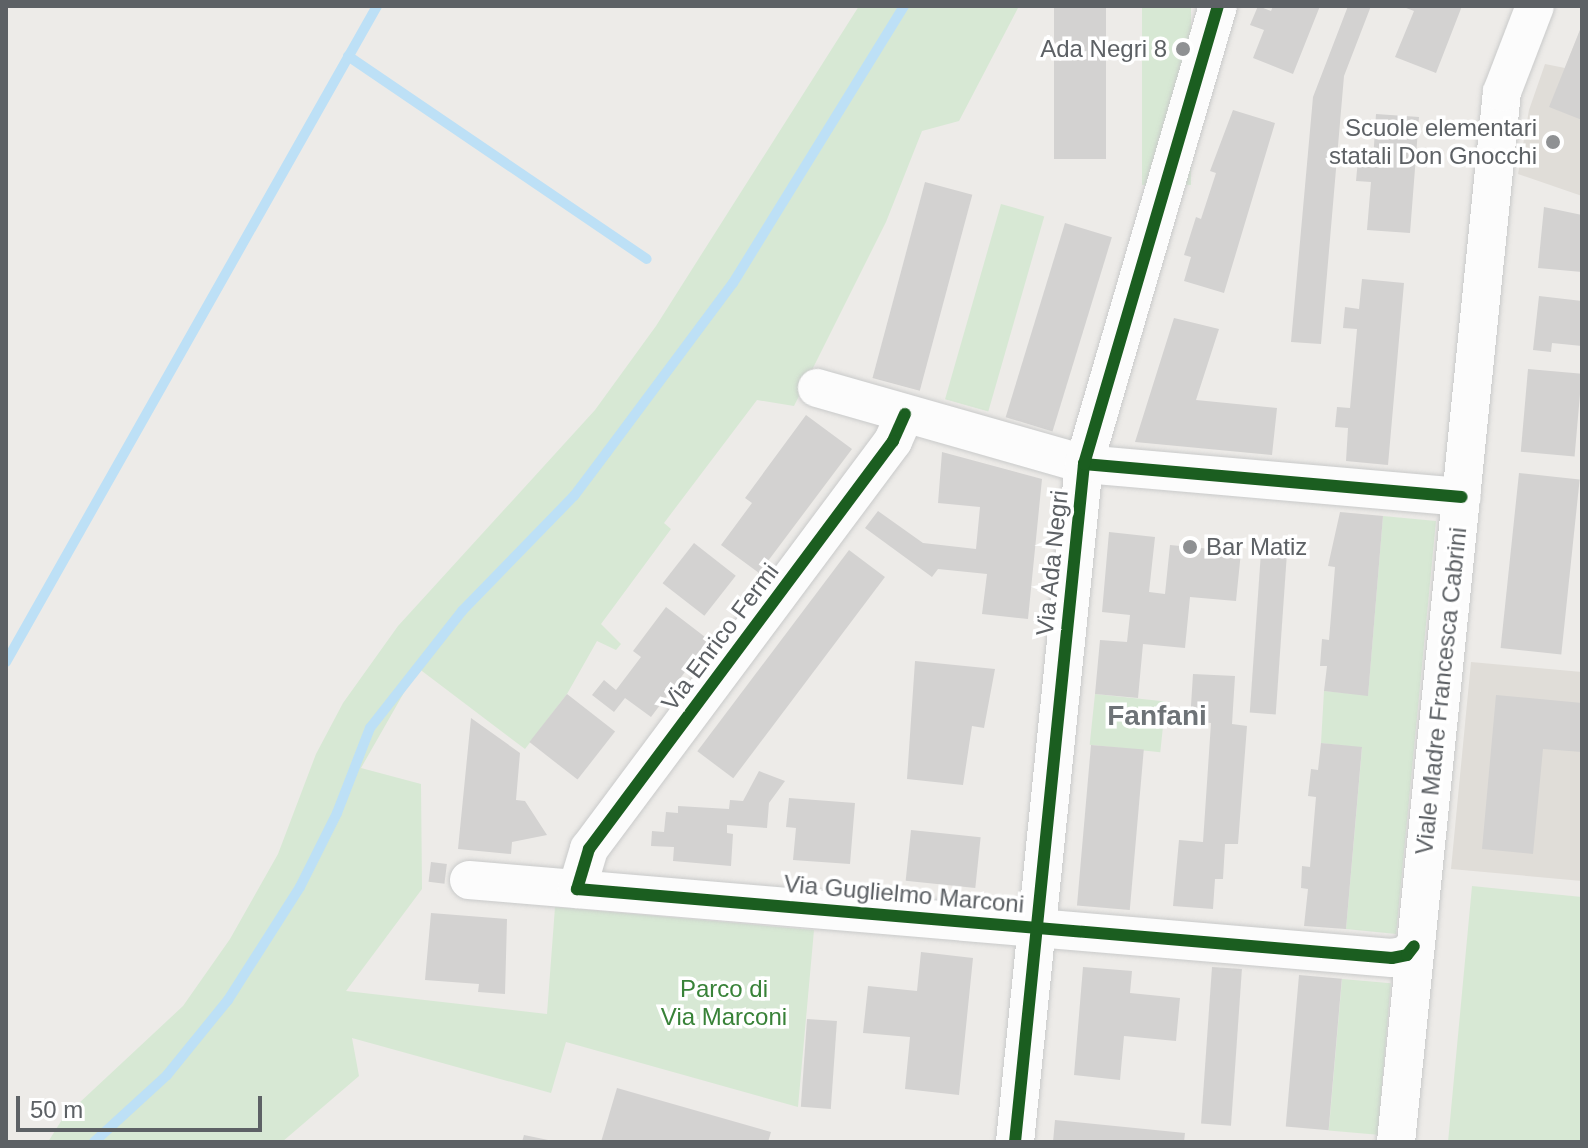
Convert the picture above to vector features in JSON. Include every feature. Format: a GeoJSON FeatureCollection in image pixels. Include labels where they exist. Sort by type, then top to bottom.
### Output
{"type":"FeatureCollection","features":[{"type":"Feature","properties":{"kind":"street","name":"Via Ada Negri"},"geometry":{"type":"LineString","coordinates":[[1015,1142],[1084,464],[1218,6]]}},
{"type":"Feature","properties":{"kind":"street","name":"Viale Madre Francesca Cabrini"},"geometry":{"type":"LineString","coordinates":[[1396,1142],[1502,92],[1535,6]]}},
{"type":"Feature","properties":{"kind":"street"},"geometry":{"type":"LineString","coordinates":[[817,388],[1084,464],[1462,497]]}},
{"type":"Feature","properties":{"kind":"street","name":"Via Enrico Fermi"},"geometry":{"type":"LineString","coordinates":[[577,889],[589,849],[893,441],[905,414]]}},
{"type":"Feature","properties":{"kind":"street","name":"Via Guglielmo Marconi"},"geometry":{"type":"LineString","coordinates":[[469,880],[1392,958],[1407,955],[1414,946]]}},
{"type":"Feature","properties":{"kind":"shaded area","name":"Scuole elementari statali Don Gnocchi"},"geometry":{"type":"Polygon","coordinates":[[[1582,25],[1582,196],[1518,174],[1529,110],[1545,64],[1565,68],[1582,25]]]}},
{"type":"Feature","properties":{"kind":"shaded area"},"geometry":{"type":"Polygon","coordinates":[[[1471,662],[1582,672],[1582,881],[1451,869],[1471,662]]]}},
{"type":"Feature","properties":{"kind":"green space","name":"Parco di Via Marconi"},"geometry":{"type":"Polygon","coordinates":[[[859,6],[1019,6],[959,121],[922,131],[886,222],[794,406],[757,400],[664,523],[671,529],[601,624],[621,644],[616,650],[597,641],[567,694],[525,749],[418,668],[361,768],[421,784],[422,889],[346,991],[547,1014],[555,907],[814,930],[798,1107],[566,1042],[551,1093],[352,1038],[359,1076],[282,1142],[48,1142],[63,1118],[183,1006],[230,939],[278,854],[316,754],[343,703],[398,626],[595,410],[656,326],[859,6]]]}},
{"type":"Feature","properties":{"kind":"green space"},"geometry":{"type":"Polygon","coordinates":[[[1142,6],[1191,6],[1191,185],[1142,185],[1142,6]]]}},
{"type":"Feature","properties":{"kind":"green space"},"geometry":{"type":"Polygon","coordinates":[[[1001,204],[1044,216],[988,412],[945,399],[1001,204]]]}},
{"type":"Feature","properties":{"kind":"green space"},"geometry":{"type":"Polygon","coordinates":[[[1383,516],[1436,521],[1396,934],[1346,929],[1362,748],[1321,743],[1324,691],[1368,695],[1383,516]]]}},
{"type":"Feature","properties":{"kind":"green space"},"geometry":{"type":"Polygon","coordinates":[[[1095,694],[1166,701],[1160,752],[1090,745],[1095,694]]]}},
{"type":"Feature","properties":{"kind":"green space"},"geometry":{"type":"Polygon","coordinates":[[[1472,886],[1582,897],[1582,1142],[1448,1142],[1472,886]]]}},
{"type":"Feature","properties":{"kind":"green space"},"geometry":{"type":"Polygon","coordinates":[[[1342,979],[1391,983],[1378,1135],[1329,1130],[1342,979]]]}},
{"type":"Feature","properties":{"kind":"building"},"geometry":{"type":"Polygon","coordinates":[[[1054,6],[1106,6],[1106,159],[1054,159],[1054,6]]]}},
{"type":"Feature","properties":{"kind":"building"},"geometry":{"type":"Polygon","coordinates":[[[1258,6],[1271,11],[1273,6],[1320,6],[1293,74],[1253,58],[1264,30],[1250,25],[1258,6]]]}},
{"type":"Feature","properties":{"kind":"building"},"geometry":{"type":"Polygon","coordinates":[[[1348,6],[1371,6],[1344,76],[1321,344],[1291,342],[1313,97],[1348,6]]]}},
{"type":"Feature","properties":{"kind":"building"},"geometry":{"type":"Polygon","coordinates":[[[1401,6],[1462,6],[1436,73],[1395,57],[1414,11],[1401,6]]]}},
{"type":"Feature","properties":{"kind":"building"},"geometry":{"type":"Polygon","coordinates":[[[1582,25],[1582,120],[1549,107],[1582,25]]]}},
{"type":"Feature","properties":{"kind":"building"},"geometry":{"type":"Polygon","coordinates":[[[1233,110],[1275,123],[1224,293],[1184,281],[1191,257],[1184,255],[1196,217],[1201,219],[1216,173],[1210,171],[1233,110]]]}},
{"type":"Feature","properties":{"kind":"building"},"geometry":{"type":"Polygon","coordinates":[[[1376,114],[1419,117],[1410,233],[1367,230],[1371,182],[1356,181],[1358,159],[1373,161],[1376,114]]]}},
{"type":"Feature","properties":{"kind":"building"},"geometry":{"type":"Polygon","coordinates":[[[925,182],[972,195],[920,391],[872,378],[925,182]]]}},
{"type":"Feature","properties":{"kind":"building"},"geometry":{"type":"Polygon","coordinates":[[[1544,207],[1582,215],[1582,272],[1538,268],[1544,207]]]}},
{"type":"Feature","properties":{"kind":"building"},"geometry":{"type":"Polygon","coordinates":[[[1065,223],[1112,237],[1053,431],[1006,417],[1065,223]]]}},
{"type":"Feature","properties":{"kind":"building"},"geometry":{"type":"Polygon","coordinates":[[[1362,279],[1404,283],[1388,465],[1346,461],[1348,428],[1335,427],[1337,407],[1350,408],[1357,329],[1343,328],[1345,307],[1359,309],[1362,279]]]}},
{"type":"Feature","properties":{"kind":"building"},"geometry":{"type":"Polygon","coordinates":[[[1539,296],[1582,301],[1582,346],[1552,343],[1551,352],[1533,350],[1539,296]]]}},
{"type":"Feature","properties":{"kind":"building"},"geometry":{"type":"Polygon","coordinates":[[[1174,318],[1219,329],[1196,400],[1277,408],[1272,455],[1135,442],[1174,318]]]}},
{"type":"Feature","properties":{"kind":"building"},"geometry":{"type":"Polygon","coordinates":[[[1528,369],[1582,374],[1575,456],[1521,452],[1528,369]]]}},
{"type":"Feature","properties":{"kind":"building"},"geometry":{"type":"Polygon","coordinates":[[[806,415],[852,449],[759,573],[721,545],[752,503],[745,498],[806,415]]]}},
{"type":"Feature","properties":{"kind":"building"},"geometry":{"type":"Polygon","coordinates":[[[942,452],[1042,479],[1028,619],[982,614],[987,574],[938,569],[932,577],[865,528],[878,511],[923,543],[976,549],[980,507],[938,503],[942,452]]]}},
{"type":"Feature","properties":{"kind":"building"},"geometry":{"type":"Polygon","coordinates":[[[1519,473],[1580,479],[1561,654],[1501,648],[1519,473]]]}},
{"type":"Feature","properties":{"kind":"building"},"geometry":{"type":"Polygon","coordinates":[[[1340,512],[1383,516],[1368,696],[1324,691],[1327,666],[1320,666],[1322,639],[1329,640],[1335,567],[1328,566],[1340,512]]]}},
{"type":"Feature","properties":{"kind":"building"},"geometry":{"type":"Polygon","coordinates":[[[1109,532],[1155,537],[1149,592],[1165,594],[1170,545],[1241,552],[1236,601],[1190,597],[1185,648],[1143,644],[1138,698],[1095,694],[1100,640],[1127,642],[1130,615],[1102,612],[1109,532]]]}},
{"type":"Feature","properties":{"kind":"building"},"geometry":{"type":"Polygon","coordinates":[[[694,543],[736,576],[704,616],[663,583],[694,543]]]}},
{"type":"Feature","properties":{"kind":"building"},"geometry":{"type":"Polygon","coordinates":[[[849,550],[885,577],[733,778],[697,751],[849,550]]]}},
{"type":"Feature","properties":{"kind":"building"},"geometry":{"type":"Polygon","coordinates":[[[1261,552],[1287,554],[1276,714],[1250,713],[1261,552]]]}},
{"type":"Feature","properties":{"kind":"building"},"geometry":{"type":"Polygon","coordinates":[[[666,607],[709,640],[651,717],[625,698],[614,712],[592,695],[604,680],[616,690],[641,657],[633,651],[666,607]]]}},
{"type":"Feature","properties":{"kind":"building"},"geometry":{"type":"Polygon","coordinates":[[[915,661],[995,669],[984,728],[972,726],[963,785],[907,779],[915,661]]]}},
{"type":"Feature","properties":{"kind":"building"},"geometry":{"type":"Polygon","coordinates":[[[1193,674],[1235,676],[1232,724],[1247,726],[1238,844],[1225,844],[1223,879],[1215,879],[1213,909],[1173,906],[1179,840],[1203,842],[1211,723],[1190,721],[1193,674]]]}},
{"type":"Feature","properties":{"kind":"building"},"geometry":{"type":"Polygon","coordinates":[[[567,694],[615,732],[578,780],[529,742],[567,694]]]}},
{"type":"Feature","properties":{"kind":"building"},"geometry":{"type":"Polygon","coordinates":[[[1496,695],[1582,703],[1582,752],[1543,749],[1533,854],[1482,849],[1496,695]]]}},
{"type":"Feature","properties":{"kind":"building"},"geometry":{"type":"Polygon","coordinates":[[[471,718],[520,753],[516,800],[525,801],[547,835],[512,842],[511,854],[458,849],[471,718]]]}},
{"type":"Feature","properties":{"kind":"building"},"geometry":{"type":"Polygon","coordinates":[[[1321,743],[1362,747],[1346,929],[1304,926],[1308,889],[1301,888],[1302,866],[1310,867],[1316,797],[1308,796],[1311,769],[1318,770],[1321,743]]]}},
{"type":"Feature","properties":{"kind":"building"},"geometry":{"type":"Polygon","coordinates":[[[1091,745],[1144,750],[1130,910],[1077,905],[1091,745]]]}},
{"type":"Feature","properties":{"kind":"building"},"geometry":{"type":"Polygon","coordinates":[[[759,771],[785,781],[769,803],[767,828],[727,825],[727,833],[733,834],[731,866],[673,861],[674,847],[651,846],[652,831],[664,832],[666,812],[678,813],[678,806],[729,809],[730,800],[743,801],[759,771]]]}},
{"type":"Feature","properties":{"kind":"building"},"geometry":{"type":"Polygon","coordinates":[[[789,798],[855,803],[850,864],[793,860],[796,828],[786,827],[789,798]]]}},
{"type":"Feature","properties":{"kind":"building"},"geometry":{"type":"Polygon","coordinates":[[[911,830],[981,837],[975,888],[906,881],[911,830]]]}},
{"type":"Feature","properties":{"kind":"building"},"geometry":{"type":"Polygon","coordinates":[[[431,862],[447,864],[444,884],[429,882],[431,862]]]}},
{"type":"Feature","properties":{"kind":"building"},"geometry":{"type":"Polygon","coordinates":[[[431,913],[507,919],[505,994],[478,992],[479,984],[425,980],[431,913]]]}},
{"type":"Feature","properties":{"kind":"building"},"geometry":{"type":"Polygon","coordinates":[[[921,952],[973,958],[959,1095],[905,1089],[910,1037],[863,1033],[868,986],[917,991],[921,952]]]}},
{"type":"Feature","properties":{"kind":"building"},"geometry":{"type":"Polygon","coordinates":[[[1083,967],[1132,971],[1130,993],[1180,998],[1176,1041],[1124,1036],[1120,1080],[1074,1075],[1083,967]]]}},
{"type":"Feature","properties":{"kind":"building"},"geometry":{"type":"Polygon","coordinates":[[[1212,967],[1242,969],[1231,1126],[1201,1124],[1212,967]]]}},
{"type":"Feature","properties":{"kind":"building"},"geometry":{"type":"Polygon","coordinates":[[[1299,975],[1342,979],[1329,1130],[1286,1126],[1299,975]]]}},
{"type":"Feature","properties":{"kind":"building"},"geometry":{"type":"Polygon","coordinates":[[[807,1019],[837,1021],[831,1109],[801,1107],[807,1019]]]}},
{"type":"Feature","properties":{"kind":"building"},"geometry":{"type":"Polygon","coordinates":[[[617,1088],[771,1132],[768,1142],[601,1142],[617,1088]]]}},
{"type":"Feature","properties":{"kind":"building"},"geometry":{"type":"Polygon","coordinates":[[[1055,1120],[1185,1133],[1184,1142],[1053,1142],[1055,1120]]]}},
{"type":"Feature","properties":{"kind":"building"},"geometry":{"type":"Polygon","coordinates":[[[524,1135],[553,1141],[553,1142],[522,1142],[524,1135]]]}},
{"type":"Feature","properties":{"kind":"waterway"},"geometry":{"type":"LineString","coordinates":[[6,662],[377,6]]}},
{"type":"Feature","properties":{"kind":"waterway"},"geometry":{"type":"LineString","coordinates":[[94,1142],[167,1075],[228,1000],[300,887],[337,813],[370,728],[462,611],[574,496],[733,283],[904,6]]}},
{"type":"Feature","properties":{"kind":"waterway"},"geometry":{"type":"LineString","coordinates":[[348,56],[647,259]]}},
{"type":"Feature","properties":{"kind":"cycle path"},"geometry":{"type":"LineString","coordinates":[[1015,1142],[1084,464],[1218,6]]}},
{"type":"Feature","properties":{"kind":"cycle path"},"geometry":{"type":"LineString","coordinates":[[905,414],[893,441],[589,849],[577,889],[1392,958],[1407,955],[1414,946]]}},
{"type":"Feature","properties":{"kind":"cycle path"},"geometry":{"type":"LineString","coordinates":[[1084,464],[1462,497]]}},
{"type":"Feature","properties":{"kind":"place","name":"Ada Negri 8"},"geometry":{"type":"Point","coordinates":[1183,49]}},
{"type":"Feature","properties":{"kind":"place","name":"Scuole elementari statali Don Gnocchi"},"geometry":{"type":"Point","coordinates":[1553,142]}},
{"type":"Feature","properties":{"kind":"place","name":"Bar Matiz"},"geometry":{"type":"Point","coordinates":[1190,547]}},
{"type":"Feature","properties":{"kind":"district","name":"Fanfani"},"geometry":{"type":"Point","coordinates":[1157,716]}}]}
